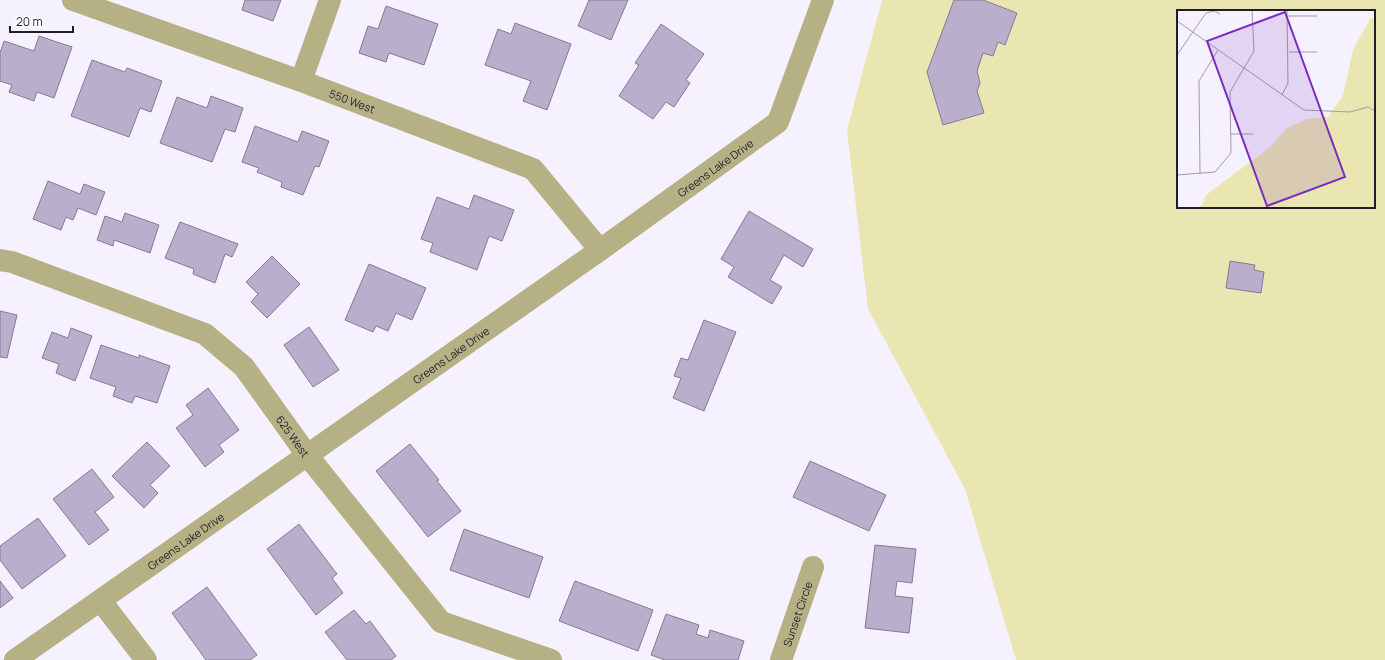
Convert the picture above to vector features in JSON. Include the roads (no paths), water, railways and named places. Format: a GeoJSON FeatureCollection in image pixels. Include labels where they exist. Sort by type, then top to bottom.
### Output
{"type":"FeatureCollection","features":[{"type":"Feature","properties":{"kind":"street","name":"550 West"},"geometry":{"type":"LineString","coordinates":[[73,0],[301,80],[533,169],[600,250]]}},
{"type":"Feature","properties":{"kind":"street"},"geometry":{"type":"LineString","coordinates":[[301,80],[330,0]]}},
{"type":"Feature","properties":{"kind":"street","name":"Greens Lake Drive"},"geometry":{"type":"LineString","coordinates":[[15,660],[600,250],[778,122],[823,0]]}},
{"type":"Feature","properties":{"kind":"street","name":"625 West"},"geometry":{"type":"LineString","coordinates":[[0,260],[19,265],[205,334],[244,367],[307,455],[441,622],[551,660]]}},
{"type":"Feature","properties":{"kind":"street","name":"Sunset Circle"},"geometry":{"type":"LineString","coordinates":[[781,660],[813,567]]}},
{"type":"Feature","properties":{"kind":"street"},"geometry":{"type":"LineString","coordinates":[[101,601],[146,660]]}}]}
